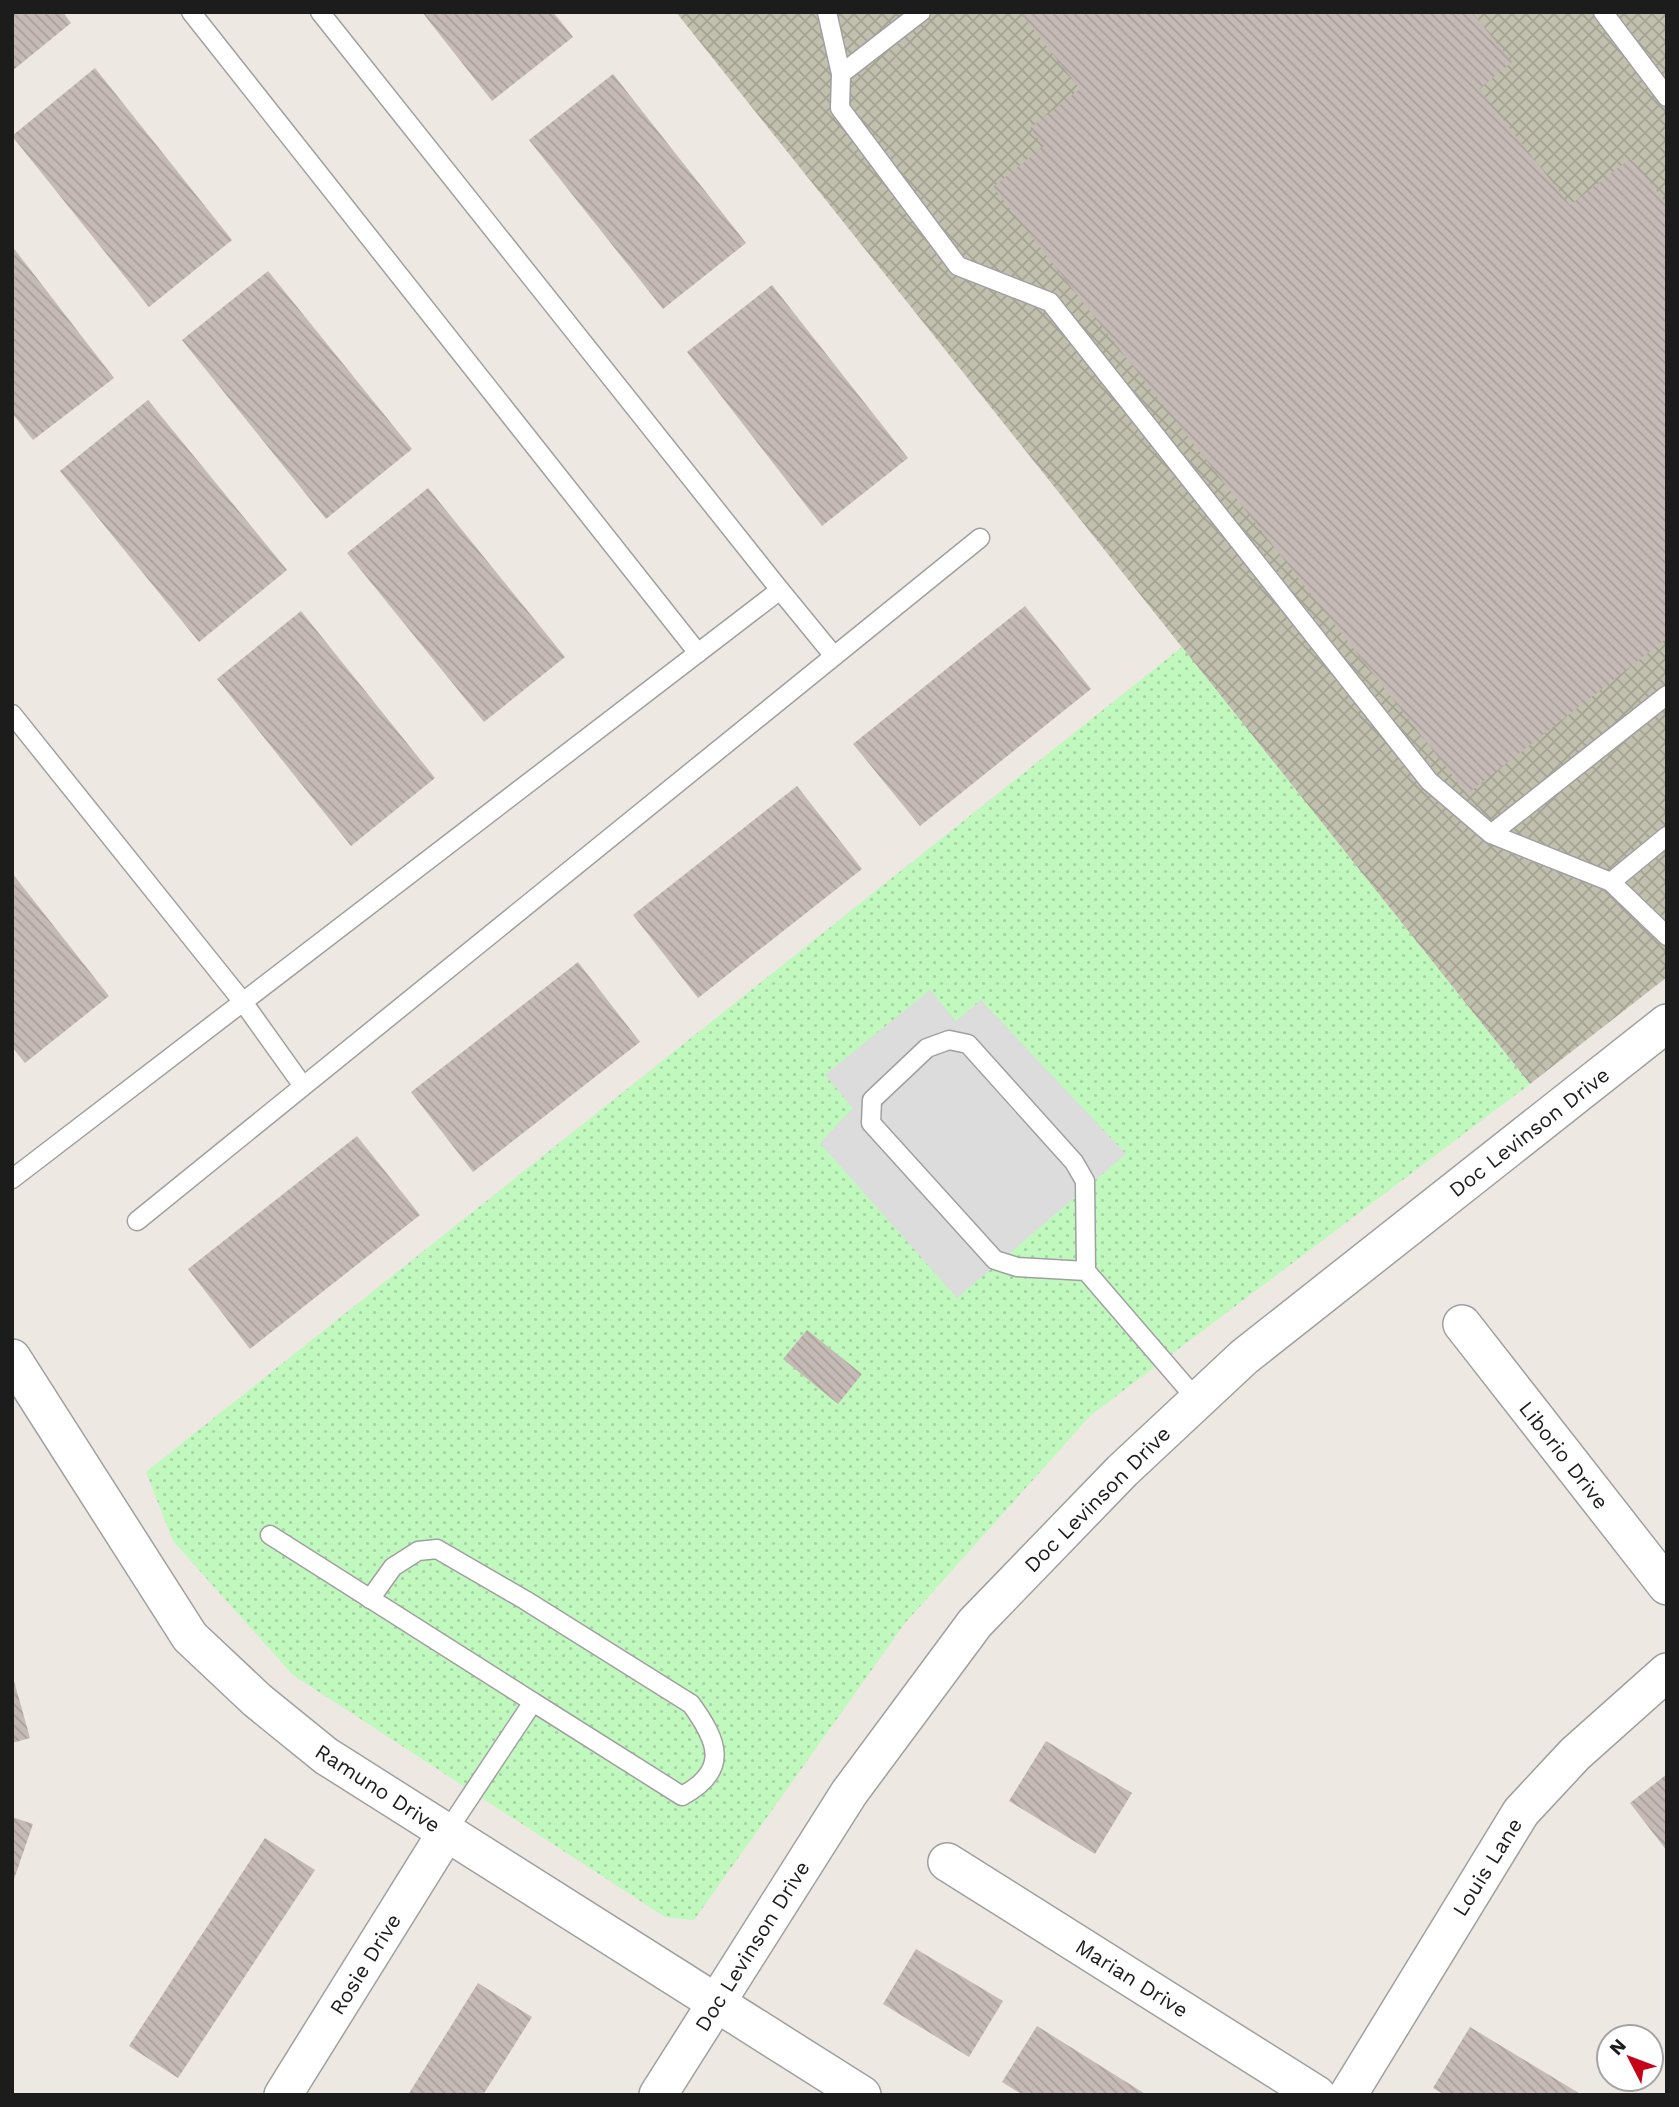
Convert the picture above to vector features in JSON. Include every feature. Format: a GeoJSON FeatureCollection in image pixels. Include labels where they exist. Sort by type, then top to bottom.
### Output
{"type":"FeatureCollection","features":[{"type":"Feature","properties":{"kind":"street","name":"Doc Levinson Drive"},"geometry":{"type":"LineString","coordinates":[[658,2095],[849,1793],[975,1623],[1122,1471],[1244,1357],[1667,1023]]}},
{"type":"Feature","properties":{"kind":"street","name":"Liborio Drive"},"geometry":{"type":"LineString","coordinates":[[1462,1324],[1667,1586]]}},
{"type":"Feature","properties":{"kind":"street","name":"Ramuno Drive"},"geometry":{"type":"LineString","coordinates":[[12,1359],[190,1637],[257,1700],[326,1756],[862,2095]]}},
{"type":"Feature","properties":{"kind":"street","name":"Louis Lane"},"geometry":{"type":"LineString","coordinates":[[1348,2095],[1521,1812],[1575,1754],[1667,1672]]}},
{"type":"Feature","properties":{"kind":"street","name":"Rosie Drive"},"geometry":{"type":"LineString","coordinates":[[283,2095],[446,1833]]}},
{"type":"Feature","properties":{"kind":"street","name":"Marian Drive"},"geometry":{"type":"LineString","coordinates":[[947,1862],[1317,2095]]}},
{"type":"Feature","properties":{"kind":"lane"},"geometry":{"type":"LineString","coordinates":[[191,12],[698,653]]}},
{"type":"Feature","properties":{"kind":"lane"},"geometry":{"type":"LineString","coordinates":[[320,12],[834,656]]}},
{"type":"Feature","properties":{"kind":"lane"},"geometry":{"type":"LineString","coordinates":[[827,12],[841,74],[840,108],[958,266],[1050,302],[1429,781],[1491,834],[1611,882],[1667,936]]}},
{"type":"Feature","properties":{"kind":"lane"},"geometry":{"type":"LineString","coordinates":[[841,74],[921,12]]}},
{"type":"Feature","properties":{"kind":"lane"},"geometry":{"type":"LineString","coordinates":[[1603,12],[1667,97]]}},
{"type":"Feature","properties":{"kind":"lane"},"geometry":{"type":"LineString","coordinates":[[138,1221],[980,538]]}},
{"type":"Feature","properties":{"kind":"lane"},"geometry":{"type":"LineString","coordinates":[[12,1179],[780,590]]}},
{"type":"Feature","properties":{"kind":"lane"},"geometry":{"type":"LineString","coordinates":[[1491,834],[1667,695]]}},
{"type":"Feature","properties":{"kind":"lane"},"geometry":{"type":"LineString","coordinates":[[12,714],[243,1002],[303,1086]]}},
{"type":"Feature","properties":{"kind":"lane"},"geometry":{"type":"LineString","coordinates":[[1611,882],[1667,836]]}},
{"type":"Feature","properties":{"kind":"lane"},"geometry":{"type":"LineString","coordinates":[[1086,1271],[1017,1267],[995,1260],[871,1123],[872,1100],[927,1048],[949,1040],[968,1044],[1074,1162],[1085,1181],[1086,1271],[1198,1401]]}},
{"type":"Feature","properties":{"kind":"lane"},"geometry":{"type":"LineString","coordinates":[[270,1535],[682,1796],[699,1787],[714,1768],[716,1748],[708,1728],[691,1704],[525,1600],[437,1549],[418,1551],[393,1567],[370,1598]]}},
{"type":"Feature","properties":{"kind":"lane"},"geometry":{"type":"LineString","coordinates":[[446,1833],[533,1702]]}},
{"type":"Feature","properties":{"kind":"shaded area"},"geometry":{"type":"Polygon","coordinates":[[[676,12],[1667,12],[1667,977],[1530,1084],[676,12]]]}},
{"type":"Feature","properties":{"kind":"shaded area"},"geometry":{"type":"Polygon","coordinates":[[[930,990],[956,1021],[981,1000],[1126,1154],[957,1298],[820,1143],[853,1108],[825,1075],[930,990]]]}},
{"type":"Feature","properties":{"kind":"green space"},"geometry":{"type":"Polygon","coordinates":[[[1182,647],[1530,1084],[1091,1415],[905,1623],[694,1920],[665,1917],[293,1675],[173,1541],[146,1472],[1182,647]]]}},
{"type":"Feature","properties":{"kind":"building"},"geometry":{"type":"Polygon","coordinates":[[[12,12],[63,12],[71,23],[12,71],[12,12]]]}},
{"type":"Feature","properties":{"kind":"building"},"geometry":{"type":"Polygon","coordinates":[[[422,12],[553,12],[573,37],[492,101],[422,12]]]}},
{"type":"Feature","properties":{"kind":"building"},"geometry":{"type":"Polygon","coordinates":[[[1020,12],[1472,12],[1512,62],[1479,89],[1570,205],[1631,158],[1667,204],[1667,638],[1467,794],[993,187],[1044,146],[1030,128],[1080,89],[1020,12]]]}},
{"type":"Feature","properties":{"kind":"building"},"geometry":{"type":"Polygon","coordinates":[[[95,68],[232,240],[149,307],[12,136],[95,68]]]}},
{"type":"Feature","properties":{"kind":"building"},"geometry":{"type":"Polygon","coordinates":[[[613,74],[746,243],[663,309],[529,140],[613,74]]]}},
{"type":"Feature","properties":{"kind":"building"},"geometry":{"type":"Polygon","coordinates":[[[12,246],[114,378],[33,440],[12,413],[12,246]]]}},
{"type":"Feature","properties":{"kind":"building"},"geometry":{"type":"Polygon","coordinates":[[[268,271],[412,449],[326,519],[182,340],[268,271]]]}},
{"type":"Feature","properties":{"kind":"building"},"geometry":{"type":"Polygon","coordinates":[[[772,285],[908,458],[822,526],[687,352],[772,285]]]}},
{"type":"Feature","properties":{"kind":"building"},"geometry":{"type":"Polygon","coordinates":[[[148,400],[287,570],[199,642],[60,471],[148,400]]]}},
{"type":"Feature","properties":{"kind":"building"},"geometry":{"type":"Polygon","coordinates":[[[428,488],[565,657],[484,722],[347,553],[428,488]]]}},
{"type":"Feature","properties":{"kind":"building"},"geometry":{"type":"Polygon","coordinates":[[[1025,606],[1091,689],[920,826],[853,744],[1025,606]]]}},
{"type":"Feature","properties":{"kind":"building"},"geometry":{"type":"Polygon","coordinates":[[[301,611],[435,778],[351,846],[217,679],[301,611]]]}},
{"type":"Feature","properties":{"kind":"building"},"geometry":{"type":"Polygon","coordinates":[[[797,786],[862,869],[698,998],[633,915],[797,786]]]}},
{"type":"Feature","properties":{"kind":"building"},"geometry":{"type":"Polygon","coordinates":[[[12,873],[109,996],[25,1063],[12,1047],[12,873]]]}},
{"type":"Feature","properties":{"kind":"building"},"geometry":{"type":"Polygon","coordinates":[[[578,962],[640,1042],[473,1172],[411,1092],[578,962]]]}},
{"type":"Feature","properties":{"kind":"building"},"geometry":{"type":"Polygon","coordinates":[[[357,1136],[420,1215],[250,1349],[188,1269],[357,1136]]]}},
{"type":"Feature","properties":{"kind":"building"},"geometry":{"type":"Polygon","coordinates":[[[807,1330],[862,1374],[838,1404],[783,1359],[807,1330]]]}},
{"type":"Feature","properties":{"kind":"building"},"geometry":{"type":"Polygon","coordinates":[[[12,1674],[30,1738],[12,1743],[12,1674]]]}},
{"type":"Feature","properties":{"kind":"building"},"geometry":{"type":"Polygon","coordinates":[[[1046,1741],[1132,1793],[1095,1854],[1009,1801],[1046,1741]]]}},
{"type":"Feature","properties":{"kind":"building"},"geometry":{"type":"Polygon","coordinates":[[[1667,1774],[1667,1851],[1630,1803],[1667,1774]]]}},
{"type":"Feature","properties":{"kind":"building"},"geometry":{"type":"Polygon","coordinates":[[[12,1817],[33,1824],[13,1882],[12,1882],[12,1817]]]}},
{"type":"Feature","properties":{"kind":"building"},"geometry":{"type":"Polygon","coordinates":[[[265,1838],[315,1870],[178,2078],[129,2046],[265,1838]]]}},
{"type":"Feature","properties":{"kind":"building"},"geometry":{"type":"Polygon","coordinates":[[[916,1949],[1003,2001],[969,2057],[883,2004],[916,1949]]]}},
{"type":"Feature","properties":{"kind":"building"},"geometry":{"type":"Polygon","coordinates":[[[478,1983],[532,2017],[483,2095],[408,2095],[478,1983]]]}},
{"type":"Feature","properties":{"kind":"building"},"geometry":{"type":"Polygon","coordinates":[[[1037,2026],[1147,2095],[1023,2095],[1002,2082],[1037,2026]]]}},
{"type":"Feature","properties":{"kind":"building"},"geometry":{"type":"Polygon","coordinates":[[[1470,2027],[1582,2095],[1445,2095],[1433,2088],[1470,2027]]]}}]}
